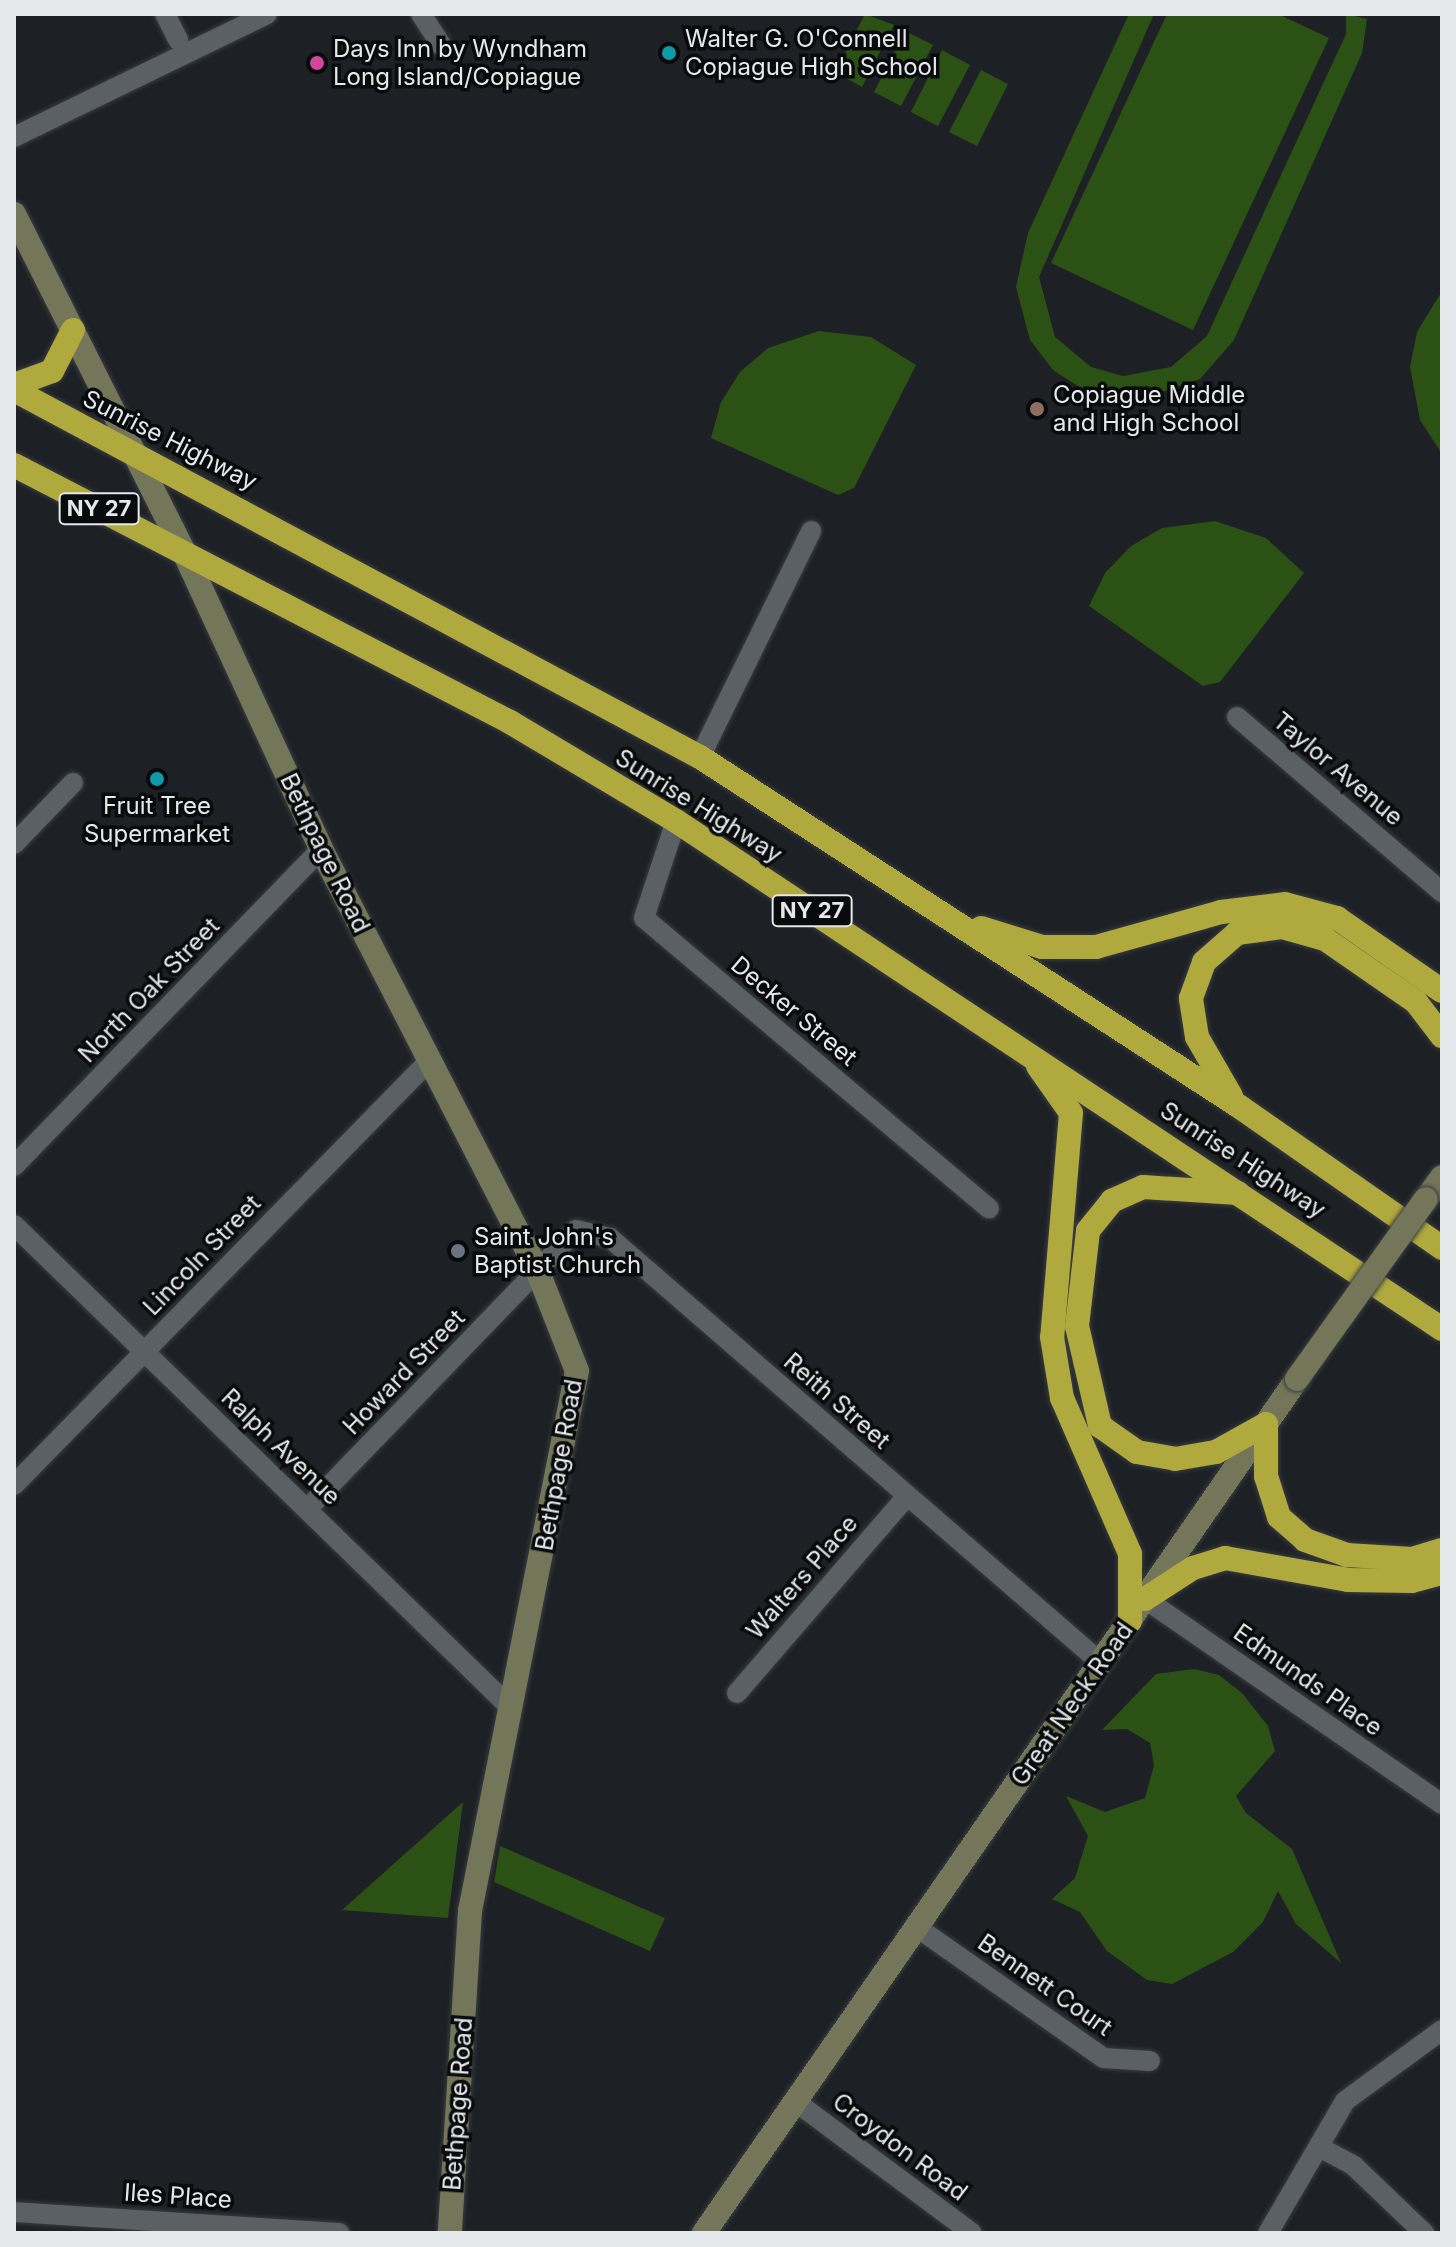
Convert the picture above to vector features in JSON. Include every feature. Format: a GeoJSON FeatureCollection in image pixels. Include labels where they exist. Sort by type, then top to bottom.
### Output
{"type":"FeatureCollection","features":[{"type":"Feature","properties":{"kind":"highway"},"geometry":{"type":"LineString","coordinates":[[14,388],[52,371],[73,330]]}},
{"type":"Feature","properties":{"kind":"highway","name":"Sunrise Highway"},"geometry":{"type":"LineString","coordinates":[[14,388],[700,757],[1240,1107],[1442,1248]]}},
{"type":"Feature","properties":{"kind":"highway","name":"Sunrise Highway"},"geometry":{"type":"LineString","coordinates":[[14,465],[510,722],[676,821],[1019,1048],[1248,1194],[1442,1329]]}},
{"type":"Feature","properties":{"kind":"highway"},"geometry":{"type":"LineString","coordinates":[[954,920],[1042,947],[1096,947],[1221,912],[1285,904],[1337,918],[1442,991]]}},
{"type":"Feature","properties":{"kind":"highway"},"geometry":{"type":"LineString","coordinates":[[1240,1107],[1197,1037],[1191,998],[1204,962],[1237,933],[1282,927],[1325,939],[1416,1002],[1442,1036]]}},
{"type":"Feature","properties":{"kind":"highway"},"geometry":{"type":"LineString","coordinates":[[1019,1048],[1071,1113],[1052,1337],[1062,1398],[1083,1457],[1118,1513],[1130,1554],[1130,1621]]}},
{"type":"Feature","properties":{"kind":"highway"},"geometry":{"type":"LineString","coordinates":[[1248,1194],[1143,1187],[1112,1201],[1088,1231],[1077,1326],[1100,1426],[1137,1452],[1175,1459],[1216,1452],[1266,1424],[1266,1476],[1279,1517],[1305,1540],[1360,1556],[1412,1559],[1442,1550]]}},
{"type":"Feature","properties":{"kind":"highway"},"geometry":{"type":"LineString","coordinates":[[1145,1599],[1193,1568],[1225,1558],[1348,1580],[1412,1581],[1442,1573]]}},
{"type":"Feature","properties":{"kind":"street"},"geometry":{"type":"LineString","coordinates":[[165,14],[178,40]]}},
{"type":"Feature","properties":{"kind":"street"},"geometry":{"type":"LineString","coordinates":[[14,137],[267,14]]}},
{"type":"Feature","properties":{"kind":"street"},"geometry":{"type":"LineString","coordinates":[[421,14],[442,46]]}},
{"type":"Feature","properties":{"kind":"street","name":"Bethpage Road"},"geometry":{"type":"LineString","coordinates":[[14,214],[184,552],[321,849],[538,1272],[577,1371],[470,1911],[450,2233]]}},
{"type":"Feature","properties":{"kind":"street"},"geometry":{"type":"LineString","coordinates":[[700,757],[811,531]]}},
{"type":"Feature","properties":{"kind":"street","name":"Taylor Avenue"},"geometry":{"type":"LineString","coordinates":[[1237,717],[1442,892]]}},
{"type":"Feature","properties":{"kind":"street"},"geometry":{"type":"LineString","coordinates":[[14,844],[73,783]]}},
{"type":"Feature","properties":{"kind":"street","name":"Decker Street"},"geometry":{"type":"LineString","coordinates":[[676,821],[644,918],[989,1209]]}},
{"type":"Feature","properties":{"kind":"street","name":"North Oak Street"},"geometry":{"type":"LineString","coordinates":[[14,1166],[321,849]]}},
{"type":"Feature","properties":{"kind":"street","name":"Lincoln Street"},"geometry":{"type":"LineString","coordinates":[[14,1485],[428,1062]]}},
{"type":"Feature","properties":{"kind":"street","name":"Great Neck Road"},"geometry":{"type":"LineString","coordinates":[[704,2233],[1297,1379],[1442,1177]]}},
{"type":"Feature","properties":{"kind":"street","name":"Ralph Avenue"},"geometry":{"type":"LineString","coordinates":[[14,1225],[511,1708]]}},
{"type":"Feature","properties":{"kind":"street","name":"Reith Street"},"geometry":{"type":"LineString","coordinates":[[538,1272],[576,1230],[610,1238],[1100,1662]]}},
{"type":"Feature","properties":{"kind":"street","name":"Howard Street"},"geometry":{"type":"LineString","coordinates":[[308,1508],[538,1272]]}},
{"type":"Feature","properties":{"kind":"street","name":"Walters Place"},"geometry":{"type":"LineString","coordinates":[[737,1693],[907,1496]]}},
{"type":"Feature","properties":{"kind":"street","name":"Edmunds Place"},"geometry":{"type":"LineString","coordinates":[[1145,1599],[1442,1804]]}},
{"type":"Feature","properties":{"kind":"street","name":"Bennett Court"},"geometry":{"type":"LineString","coordinates":[[918,1928],[1104,2058],[1150,2061]]}},
{"type":"Feature","properties":{"kind":"street"},"geometry":{"type":"LineString","coordinates":[[1268,2233],[1345,2101],[1442,2030]]}},
{"type":"Feature","properties":{"kind":"street","name":"Croydon Road"},"geometry":{"type":"LineString","coordinates":[[796,2102],[972,2233]]}},
{"type":"Feature","properties":{"kind":"street"},"geometry":{"type":"LineString","coordinates":[[1319,2147],[1354,2166],[1424,2233]]}},
{"type":"Feature","properties":{"kind":"street","name":"Iles Place"},"geometry":{"type":"LineString","coordinates":[[14,2212],[339,2233]]}},
{"type":"Feature","properties":{"kind":"street"},"geometry":{"type":"LineString","coordinates":[[1431,2233],[1442,2227]]}},
{"type":"Feature","properties":{"kind":"green space"},"geometry":{"type":"Polygon","coordinates":[[[865,14],[894,25],[862,87],[835,72],[865,14]]]}},
{"type":"Feature","properties":{"kind":"green space"},"geometry":{"type":"Polygon","coordinates":[[[1129,14],[1154,14],[1039,277],[1055,337],[1091,367],[1123,376],[1171,367],[1207,336],[1346,34],[1346,14],[1367,19],[1362,53],[1234,340],[1200,379],[1135,401],[1084,390],[1053,370],[1030,340],[1016,287],[1028,233],[1129,14]]]}},
{"type":"Feature","properties":{"kind":"green space"},"geometry":{"type":"Polygon","coordinates":[[[1167,14],[1278,14],[1329,38],[1193,330],[1051,263],[1167,14]]]}},
{"type":"Feature","properties":{"kind":"green space"},"geometry":{"type":"Polygon","coordinates":[[[905,31],[933,45],[901,106],[874,92],[905,31]]]}},
{"type":"Feature","properties":{"kind":"green space"},"geometry":{"type":"Polygon","coordinates":[[[942,50],[970,65],[938,126],[911,112],[942,50]]]}},
{"type":"Feature","properties":{"kind":"green space"},"geometry":{"type":"Polygon","coordinates":[[[981,70],[1008,84],[977,146],[949,132],[981,70]]]}},
{"type":"Feature","properties":{"kind":"green space"},"geometry":{"type":"Polygon","coordinates":[[[1442,291],[1442,454],[1420,420],[1410,367],[1417,332],[1442,291]]]}},
{"type":"Feature","properties":{"kind":"green space"},"geometry":{"type":"Polygon","coordinates":[[[819,331],[871,337],[916,365],[854,488],[838,495],[711,438],[721,402],[740,372],[768,348],[819,331]]]}},
{"type":"Feature","properties":{"kind":"green space"},"geometry":{"type":"Polygon","coordinates":[[[1215,521],[1266,538],[1304,573],[1220,682],[1203,686],[1089,606],[1105,573],[1131,546],[1162,528],[1215,521]]]}},
{"type":"Feature","properties":{"kind":"green space"},"geometry":{"type":"Polygon","coordinates":[[[1194,1669],[1219,1675],[1242,1693],[1268,1726],[1275,1751],[1236,1796],[1246,1813],[1292,1849],[1341,1963],[1296,1924],[1278,1891],[1263,1922],[1233,1952],[1172,1984],[1147,1980],[1107,1951],[1080,1912],[1052,1899],[1075,1878],[1088,1836],[1066,1796],[1105,1812],[1145,1798],[1154,1765],[1150,1743],[1127,1729],[1102,1730],[1156,1674],[1194,1669]]]}},
{"type":"Feature","properties":{"kind":"green space"},"geometry":{"type":"Polygon","coordinates":[[[463,1802],[448,1918],[342,1910],[463,1802]]]}},
{"type":"Feature","properties":{"kind":"green space"},"geometry":{"type":"Polygon","coordinates":[[[500,1846],[665,1918],[650,1951],[494,1882],[500,1846]]]}},
{"type":"Feature","properties":{"kind":"place","name":"Walter G. O'Connell Copiague High School"},"geometry":{"type":"Point","coordinates":[669,53]}},
{"type":"Feature","properties":{"kind":"place","name":"Days Inn by Wyndham Long Island/Copiague"},"geometry":{"type":"Point","coordinates":[317,63]}},
{"type":"Feature","properties":{"kind":"place","name":"Copiague Middle and High School"},"geometry":{"type":"Point","coordinates":[1037,409]}},
{"type":"Feature","properties":{"kind":"place","name":"Fruit Tree Supermarket"},"geometry":{"type":"Point","coordinates":[157,779]}},
{"type":"Feature","properties":{"kind":"place","name":"Saint John's Baptist Church"},"geometry":{"type":"Point","coordinates":[458,1251]}}]}
